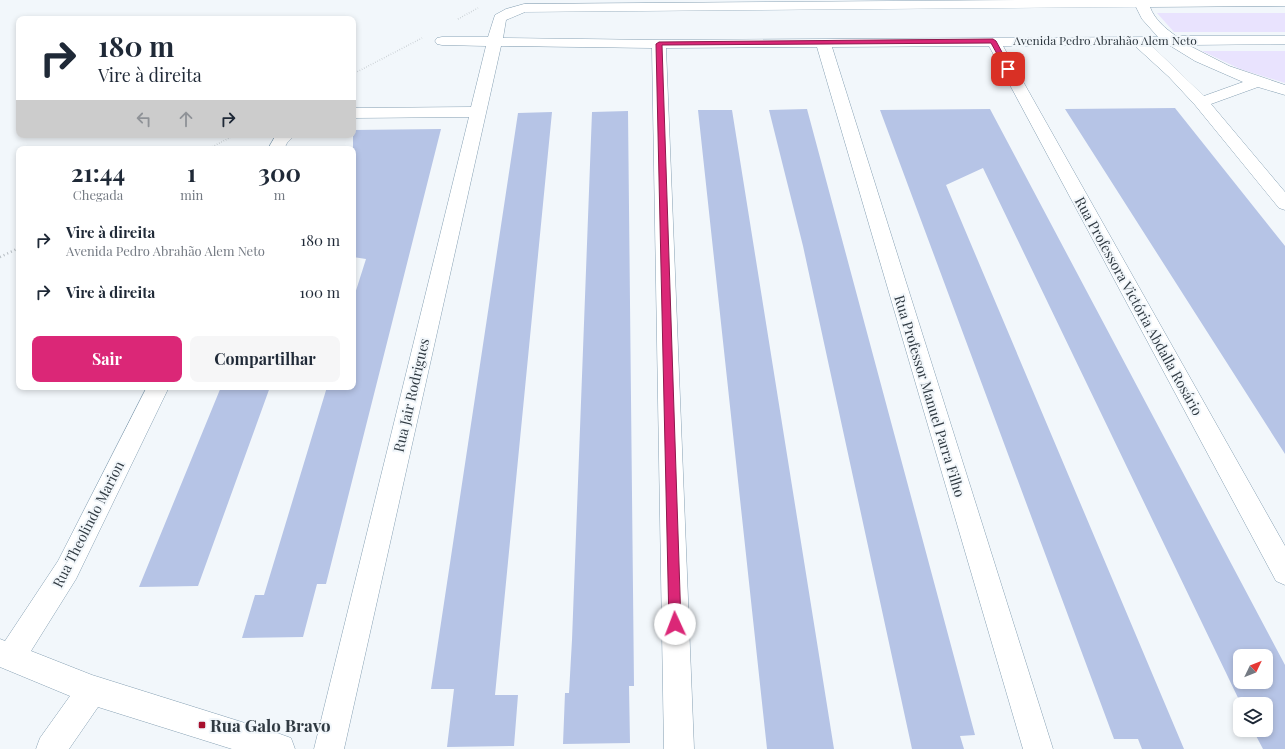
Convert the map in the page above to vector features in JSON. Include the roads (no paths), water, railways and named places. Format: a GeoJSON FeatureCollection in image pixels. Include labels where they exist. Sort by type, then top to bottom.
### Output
{"type":"FeatureCollection","features":[{"type":"Feature","properties":{"kind":"street"},"geometry":{"type":"LineString","coordinates":[[494,41],[500,18],[511,12],[524,8],[639,4],[1140,1],[1285,2]]}},
{"type":"Feature","properties":{"kind":"street"},"geometry":{"type":"LineString","coordinates":[[1140,1],[1152,22],[1172,40],[1193,54],[1212,64],[1258,82],[1285,90]]}},
{"type":"Feature","properties":{"kind":"street"},"geometry":{"type":"LineString","coordinates":[[1137,40],[1174,74],[1201,102],[1285,204]]}},
{"type":"Feature","properties":{"kind":"street","name":"Avenida Pedro Abrahão Alem Neto"},"geometry":{"type":"LineString","coordinates":[[442,41],[659,44],[1285,40]]}},
{"type":"Feature","properties":{"kind":"street","name":"Rua Jair Rodrigues"},"geometry":{"type":"LineString","coordinates":[[329,749],[494,41]]}},
{"type":"Feature","properties":{"kind":"street","name":"Rua Professora Victória Abdalla Rosário"},"geometry":{"type":"LineString","coordinates":[[993,41],[1285,572]]}},
{"type":"Feature","properties":{"kind":"street","name":"Rua Professor Manuel Parra Filho"},"geometry":{"type":"LineString","coordinates":[[823,42],[1038,749]]}},
{"type":"Feature","properties":{"kind":"street"},"geometry":{"type":"LineString","coordinates":[[659,44],[679,749]]}},
{"type":"Feature","properties":{"kind":"street"},"geometry":{"type":"LineString","coordinates":[[1201,102],[1258,82]]}},
{"type":"Feature","properties":{"kind":"street"},"geometry":{"type":"LineString","coordinates":[[356,113],[477,112]]}},
{"type":"Feature","properties":{"kind":"street"},"geometry":{"type":"LineString","coordinates":[[277,146],[283,138]]}},
{"type":"Feature","properties":{"kind":"street","name":"Rua Theolindo Marion"},"geometry":{"type":"LineString","coordinates":[[6,654],[67,570],[157,390]]}},
{"type":"Feature","properties":{"kind":"street"},"geometry":{"type":"LineString","coordinates":[[6,654],[92,690],[280,749]]}},
{"type":"Feature","properties":{"kind":"street"},"geometry":{"type":"LineString","coordinates":[[51,749],[92,690]]}},
{"type":"Feature","properties":{"kind":"place","name":"Rua Galo Bravo"},"geometry":{"type":"Point","coordinates":[202,725]}}]}
